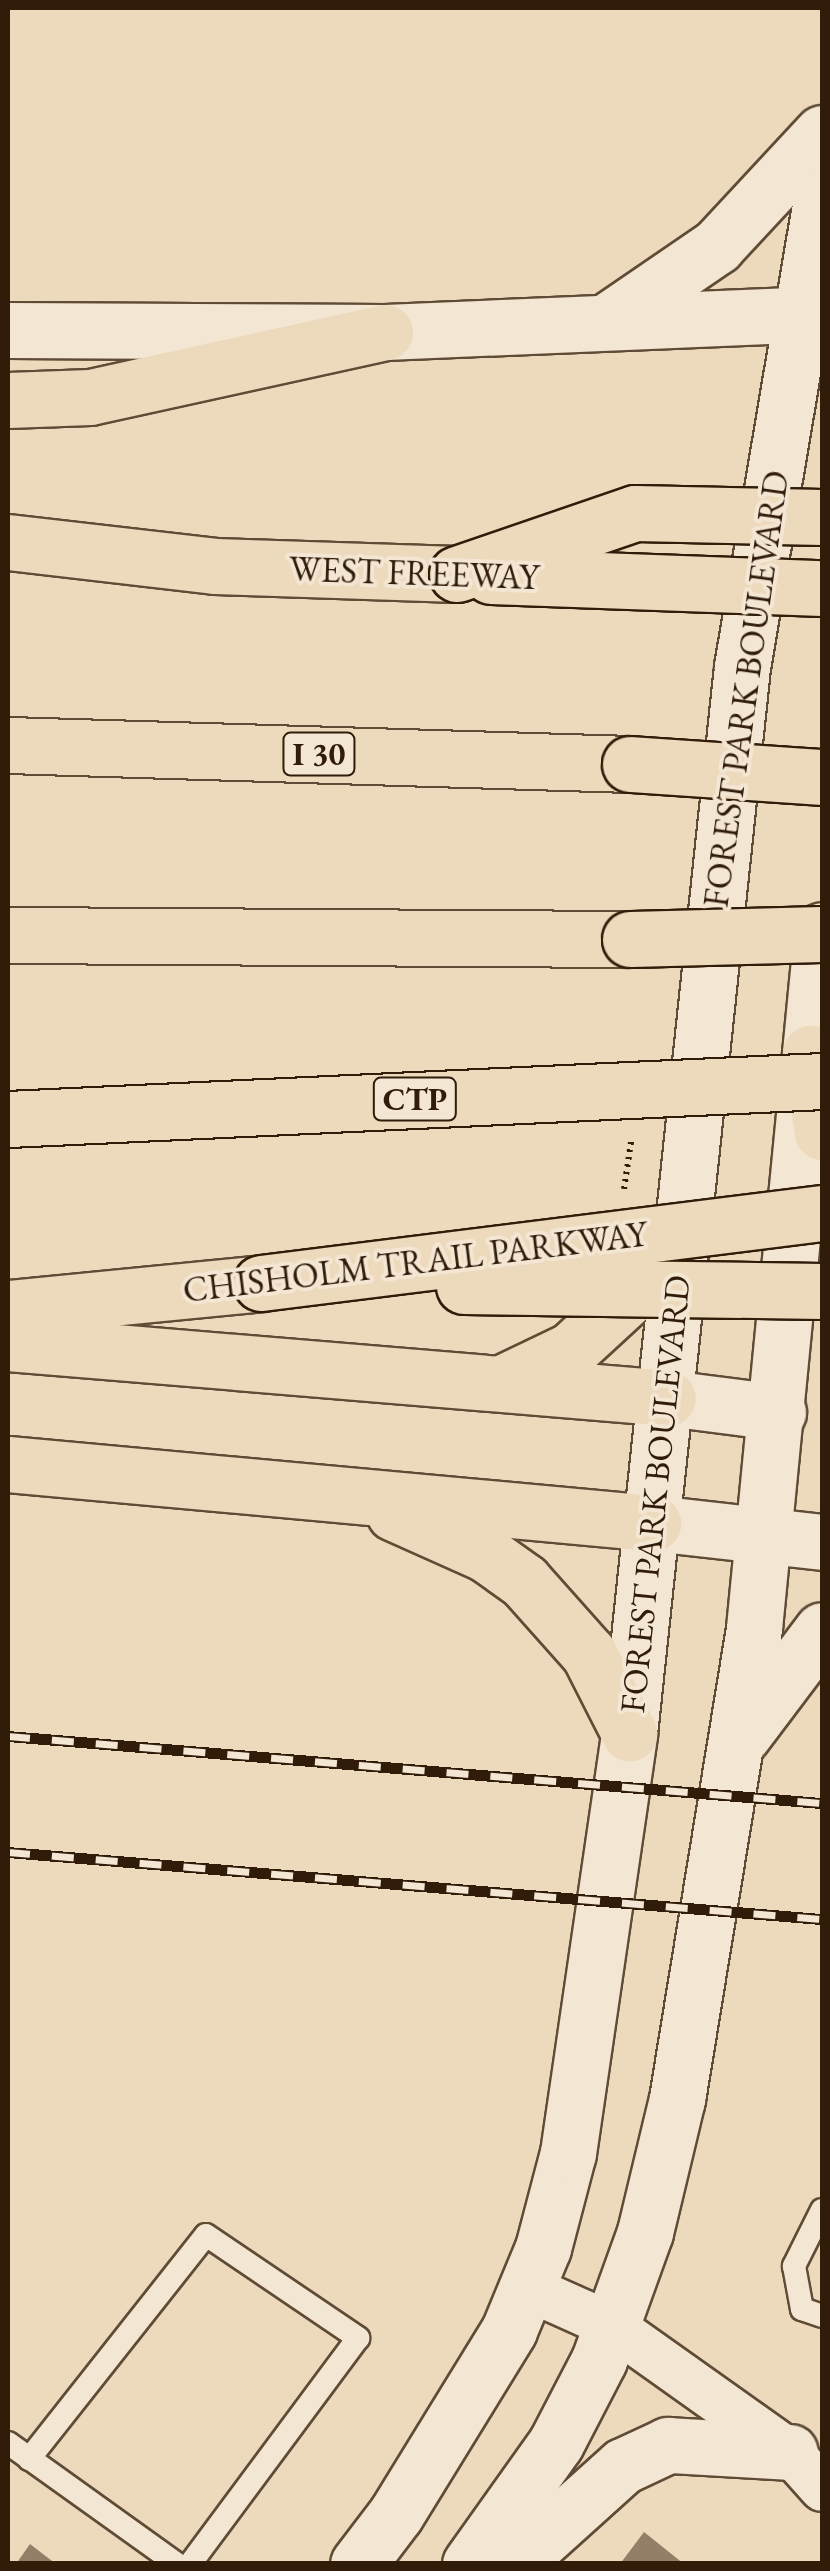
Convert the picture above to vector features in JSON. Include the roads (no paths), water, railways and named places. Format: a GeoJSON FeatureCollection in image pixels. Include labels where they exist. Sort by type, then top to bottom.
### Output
{"type":"FeatureCollection","features":[{"type":"Feature","properties":{"kind":"highway"},"geometry":{"type":"LineString","coordinates":[[8,400],[90,397],[385,332]]}},
{"type":"Feature","properties":{"kind":"highway"},"geometry":{"type":"LineString","coordinates":[[457,574],[636,512],[822,517]]}},
{"type":"Feature","properties":{"kind":"highway","name":"WEST FREEWAY"},"geometry":{"type":"LineString","coordinates":[[8,542],[215,566],[822,588]]}},
{"type":"Feature","properties":{"kind":"highway","name":"I 30"},"geometry":{"type":"LineString","coordinates":[[8,745],[630,764],[822,777]]}},
{"type":"Feature","properties":{"kind":"highway"},"geometry":{"type":"LineString","coordinates":[[8,934],[630,939],[822,932]]}},
{"type":"Feature","properties":{"kind":"highway"},"geometry":{"type":"LineString","coordinates":[[816,1067],[822,1132]]}},
{"type":"Feature","properties":{"kind":"highway","name":"CTP"},"geometry":{"type":"LineString","coordinates":[[8,1119],[816,1067]]}},
{"type":"Feature","properties":{"kind":"highway","name":"CHISHOLM TRAIL PARKWAY"},"geometry":{"type":"LineString","coordinates":[[8,1308],[262,1283],[822,1213]]}},
{"type":"Feature","properties":{"kind":"highway"},"geometry":{"type":"LineString","coordinates":[[504,1382],[570,1350],[612,1315],[647,1280],[684,1216]]}},
{"type":"Feature","properties":{"kind":"highway"},"geometry":{"type":"LineString","coordinates":[[262,1283],[822,1291]]}},
{"type":"Feature","properties":{"kind":"highway"},"geometry":{"type":"LineString","coordinates":[[8,1343],[668,1398]]}},
{"type":"Feature","properties":{"kind":"highway"},"geometry":{"type":"LineString","coordinates":[[8,1464],[330,1489],[653,1524]]}},
{"type":"Feature","properties":{"kind":"highway"},"geometry":{"type":"LineString","coordinates":[[330,1489],[441,1531],[524,1581],[589,1654],[629,1732]]}},
{"type":"Feature","properties":{"kind":"main road"},"geometry":{"type":"LineString","coordinates":[[609,320],[716,246],[822,133]]}},
{"type":"Feature","properties":{"kind":"main road","name":"FOREST PARK BOULEVARD"},"geometry":{"type":"LineString","coordinates":[[358,2564],[396,2514],[494,2354],[526,2287],[568,2153],[629,1732],[668,1398],[742,668],[812,314],[822,194]]}},
{"type":"Feature","properties":{"kind":"main road"},"geometry":{"type":"LineString","coordinates":[[8,330],[385,332],[812,314]]}},
{"type":"Feature","properties":{"kind":"main road"},"geometry":{"type":"LineString","coordinates":[[470,2564],[556,2443],[612,2325],[645,2232],[677,2099],[739,1742],[816,1067],[822,932]]}},
{"type":"Feature","properties":{"kind":"main road"},"geometry":{"type":"LineString","coordinates":[[668,1398],[778,1412]]}},
{"type":"Feature","properties":{"kind":"main road"},"geometry":{"type":"LineString","coordinates":[[653,1524],[822,1542]]}},
{"type":"Feature","properties":{"kind":"main road"},"geometry":{"type":"LineString","coordinates":[[739,1742],[822,1630]]}},
{"type":"Feature","properties":{"kind":"main road"},"geometry":{"type":"LineString","coordinates":[[514,2564],[623,2466],[668,2445],[806,2470]]}},
{"type":"Feature","properties":{"kind":"street"},"geometry":{"type":"LineString","coordinates":[[526,2287],[612,2325],[806,2470]]}},
{"type":"Feature","properties":{"kind":"lane"},"geometry":{"type":"LineString","coordinates":[[822,2210],[794,2266],[802,2308],[822,2316]]}},
{"type":"Feature","properties":{"kind":"lane"},"geometry":{"type":"LineString","coordinates":[[29,2459],[206,2235],[358,2338],[190,2564]]}},
{"type":"Feature","properties":{"kind":"lane"},"geometry":{"type":"LineString","coordinates":[[8,2444],[178,2564]]}},
{"type":"Feature","properties":{"kind":"railway"},"geometry":{"type":"LineString","coordinates":[[8,1736],[822,1803]]}},
{"type":"Feature","properties":{"kind":"railway"},"geometry":{"type":"LineString","coordinates":[[8,1852],[822,1919]]}}]}
